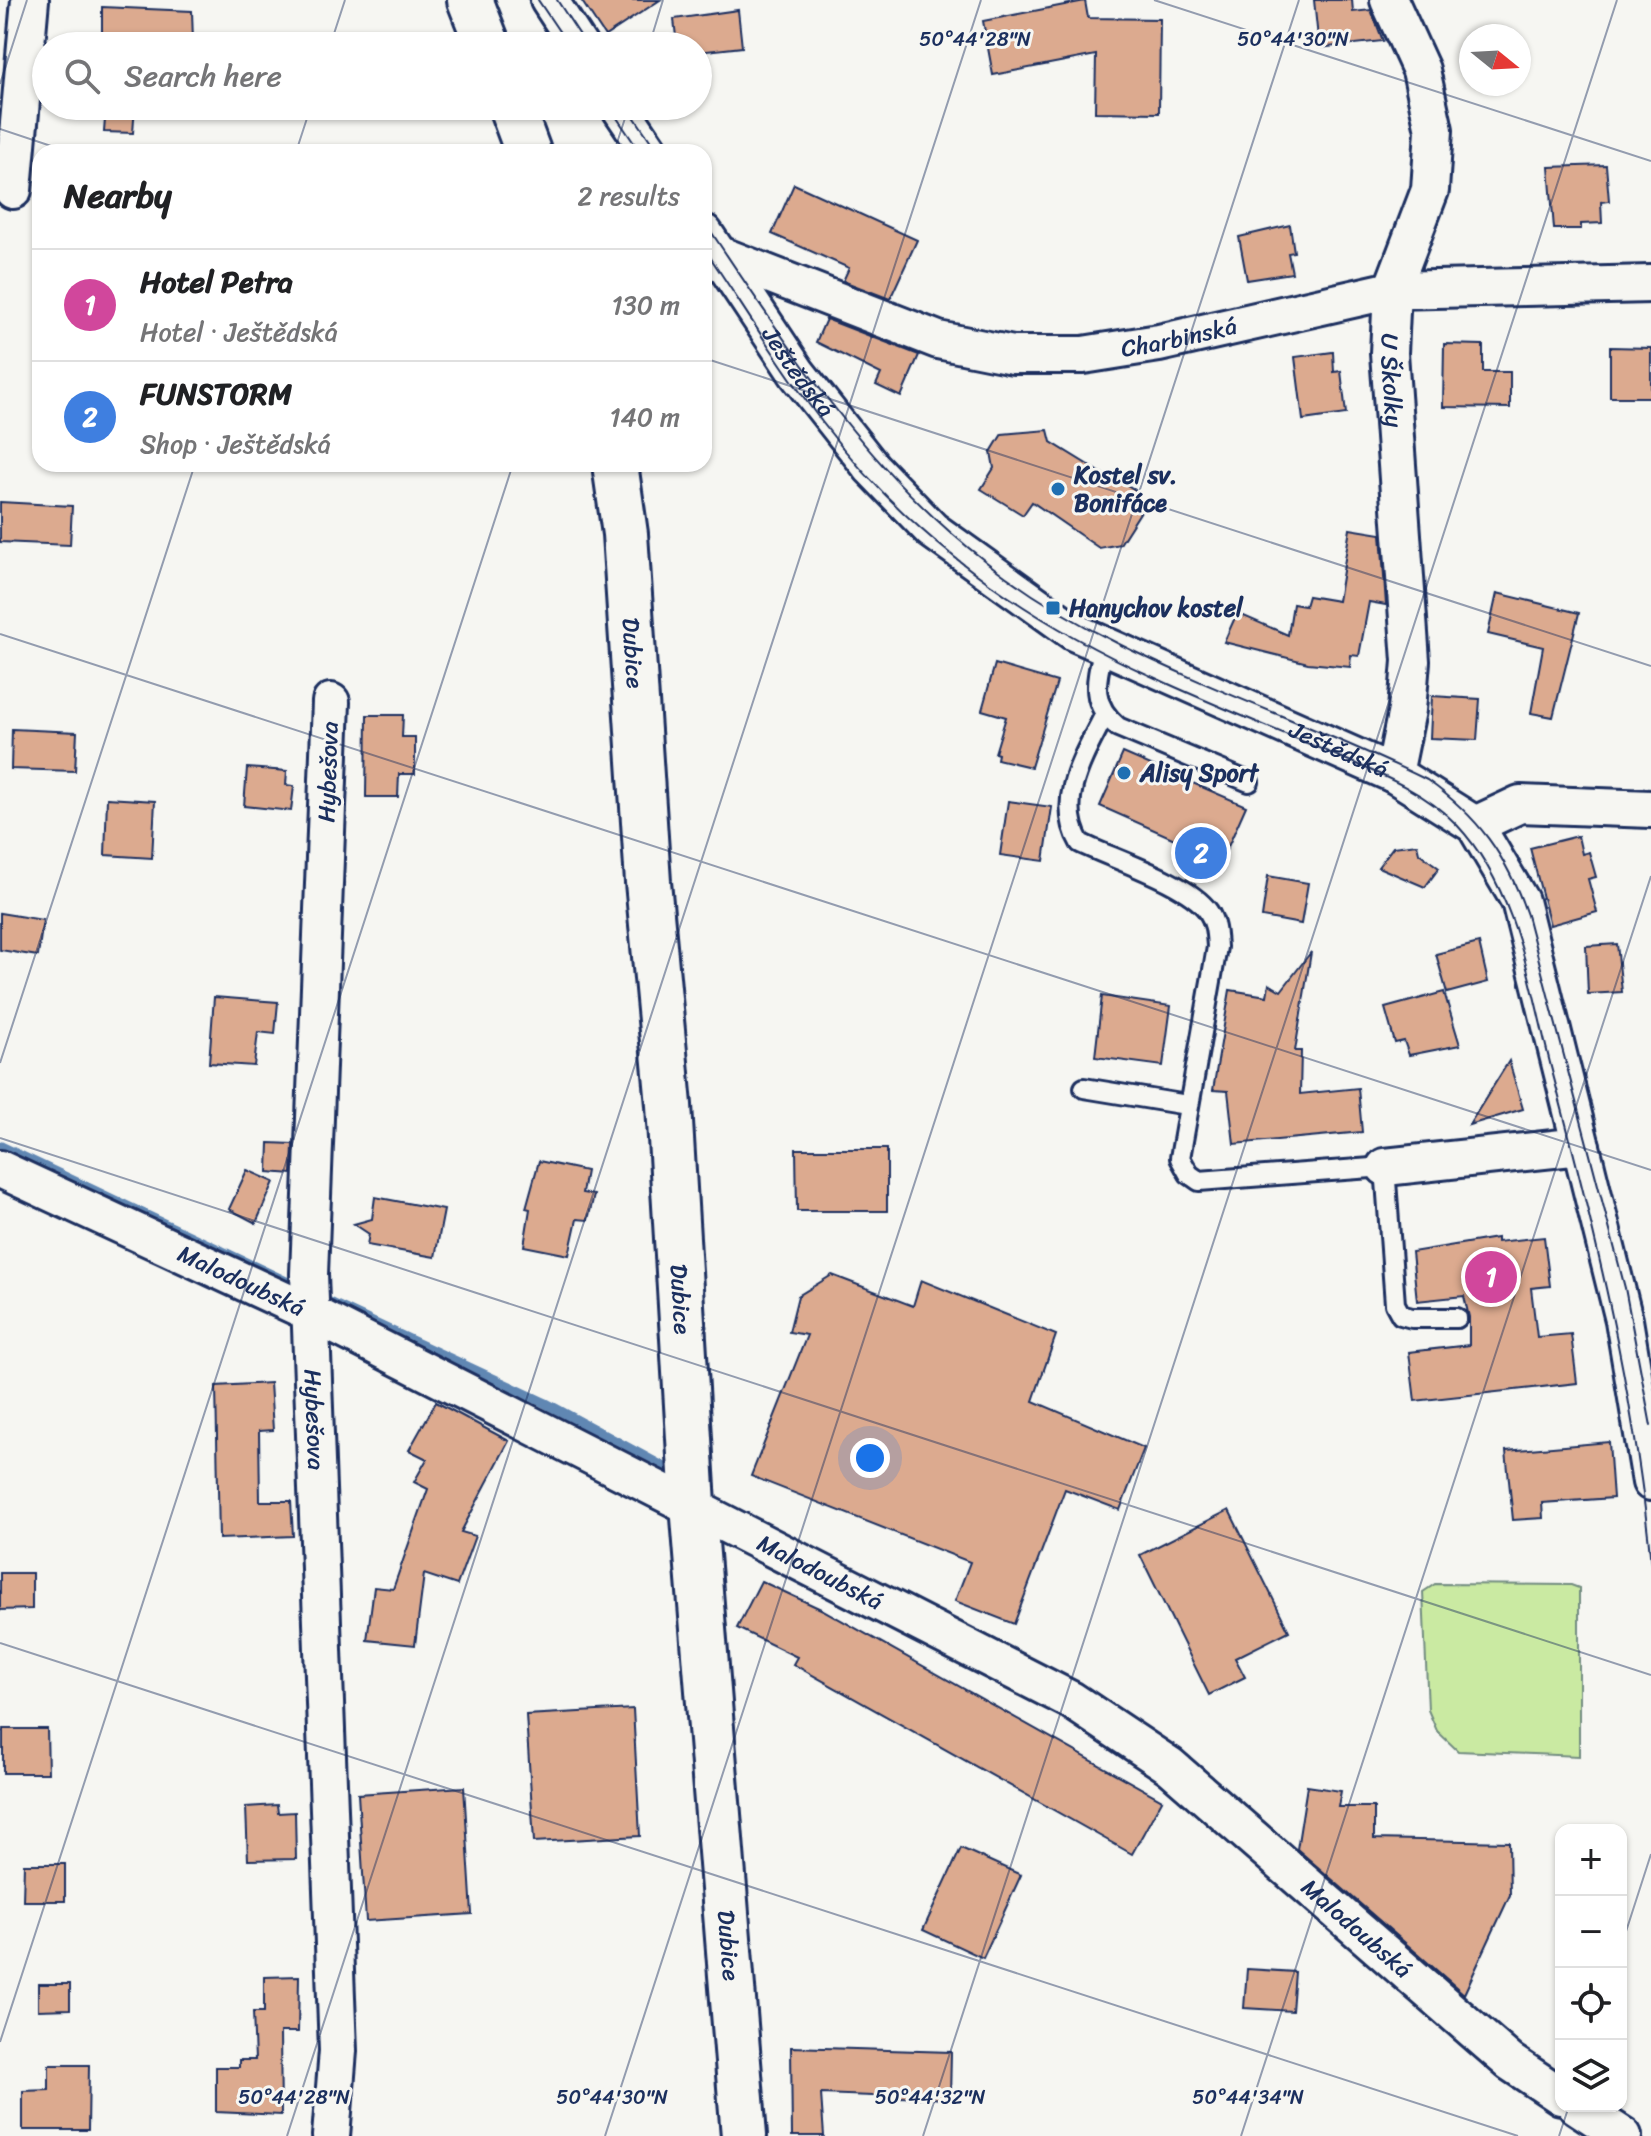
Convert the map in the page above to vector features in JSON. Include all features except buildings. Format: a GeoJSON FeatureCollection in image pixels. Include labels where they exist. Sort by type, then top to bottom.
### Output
{"type":"FeatureCollection","features":[{"type":"Feature","properties":{"kind":"street"},"geometry":{"type":"LineString","coordinates":[[14,182],[30,0]]}},
{"type":"Feature","properties":{"kind":"street"},"geometry":{"type":"LineString","coordinates":[[470,0],[483,32]]}},
{"type":"Feature","properties":{"kind":"street"},"geometry":{"type":"LineString","coordinates":[[549,0],[570,32]]}},
{"type":"Feature","properties":{"kind":"street","name":"U Školky"},"geometry":{"type":"LineString","coordinates":[[1389,0],[1421,70],[1434,130],[1430,190],[1392,290],[1389,353],[1411,661],[1407,710],[1394,774]]}},
{"type":"Feature","properties":{"kind":"street"},"geometry":{"type":"LineString","coordinates":[[516,120],[525,144]]}},
{"type":"Feature","properties":{"kind":"street"},"geometry":{"type":"LineString","coordinates":[[628,120],[645,144]]}},
{"type":"Feature","properties":{"kind":"street","name":"Charbinská"},"geometry":{"type":"LineString","coordinates":[[712,244],[938,340],[1013,355],[1083,355],[1159,343],[1392,290],[1651,284]]}},
{"type":"Feature","properties":{"kind":"street","name":"Ještědská"},"geometry":{"type":"LineString","coordinates":[[712,244],[797,373],[872,468],[932,530],[1038,609],[1104,647],[1394,774],[1475,825],[1520,901],[1624,1320],[1651,1482]]}},
{"type":"Feature","properties":{"kind":"street","name":"Dubice"},"geometry":{"type":"LineString","coordinates":[[616,472],[625,534],[648,882],[669,1105],[693,1505],[744,2136]]}},
{"type":"Feature","properties":{"kind":"street","name":"Hybešova"},"geometry":{"type":"LineString","coordinates":[[331,702],[309,1274],[313,1314],[338,2051],[331,2136]]}},
{"type":"Feature","properties":{"kind":"street"},"geometry":{"type":"LineString","coordinates":[[1475,825],[1520,804],[1651,809]]}},
{"type":"Feature","properties":{"kind":"street"},"geometry":{"type":"LineString","coordinates":[[1385,1167],[1581,1146]]}},
{"type":"Feature","properties":{"kind":"street","name":"Malodoubská"},"geometry":{"type":"LineString","coordinates":[[0,1169],[313,1314],[1071,1700],[1170,1766],[1510,2062],[1555,2092]]}},
{"type":"Feature","properties":{"kind":"street"},"geometry":{"type":"LineString","coordinates":[[1586,2112],[1623,2136]]}},
{"type":"Feature","properties":{"kind":"lane"},"geometry":{"type":"LineString","coordinates":[[1104,647],[1095,698],[1104,716],[1118,727],[1249,782]]}},
{"type":"Feature","properties":{"kind":"lane"},"geometry":{"type":"LineString","coordinates":[[1104,716],[1078,768],[1067,810],[1071,828],[1080,843],[1191,895],[1207,910],[1216,926],[1217,947],[1180,1158],[1189,1174],[1199,1181],[1385,1167],[1395,1304],[1401,1315],[1412,1318],[1457,1318]]}},
{"type":"Feature","properties":{"kind":"lane"},"geometry":{"type":"LineString","coordinates":[[1084,1088],[1187,1105]]}},
{"type":"Feature","properties":{"kind":"green space"},"geometry":{"type":"Polygon","coordinates":[[[1435,1584],[1571,1585],[1579,1588],[1579,1756],[1458,1751],[1437,1731],[1428,1710],[1423,1592],[1435,1584]]]}},
{"type":"Feature","properties":{"kind":"waterway"},"geometry":{"type":"LineString","coordinates":[[0,1146],[302,1289]]}},
{"type":"Feature","properties":{"kind":"waterway"},"geometry":{"type":"LineString","coordinates":[[316,1296],[545,1403],[669,1470]]}},
{"type":"Feature","properties":{"kind":"tram line"},"geometry":{"type":"LineString","coordinates":[[538,0],[560,32]]}},
{"type":"Feature","properties":{"kind":"tram line"},"geometry":{"type":"LineString","coordinates":[[557,0],[578,32]]}},
{"type":"Feature","properties":{"kind":"tram line"},"geometry":{"type":"LineString","coordinates":[[618,120],[635,144]]}},
{"type":"Feature","properties":{"kind":"tram line"},"geometry":{"type":"LineString","coordinates":[[636,120],[653,144]]}},
{"type":"Feature","properties":{"kind":"tram line"},"geometry":{"type":"LineString","coordinates":[[712,233],[834,408],[880,462],[930,513],[985,561],[1046,604],[1117,643],[1427,780],[1461,808],[1489,839],[1510,874],[1527,915],[1625,1288],[1651,1426]]}},
{"type":"Feature","properties":{"kind":"tram line"},"geometry":{"type":"LineString","coordinates":[[712,260],[791,380],[856,463],[930,537],[971,570],[1013,600],[1104,653],[1413,791],[1444,812],[1477,850],[1494,878],[1519,939],[1583,1190],[1624,1376],[1651,1564]]}},
{"type":"Feature","properties":{"kind":"place","name":"Kostel sv. Bonifáce"},"geometry":{"type":"Point","coordinates":[1058,489]}},
{"type":"Feature","properties":{"kind":"place","name":"Hanychov kostel"},"geometry":{"type":"Point","coordinates":[1053,608]}},
{"type":"Feature","properties":{"kind":"place","name":"Alisy Sport"},"geometry":{"type":"Point","coordinates":[1124,773]}},
{"type":"Feature","properties":{"kind":"place","name":"FUNSTORM"},"geometry":{"type":"Point","coordinates":[1201,853]}},
{"type":"Feature","properties":{"kind":"place","name":"Hotel Petra"},"geometry":{"type":"Point","coordinates":[1491,1277]}}]}
